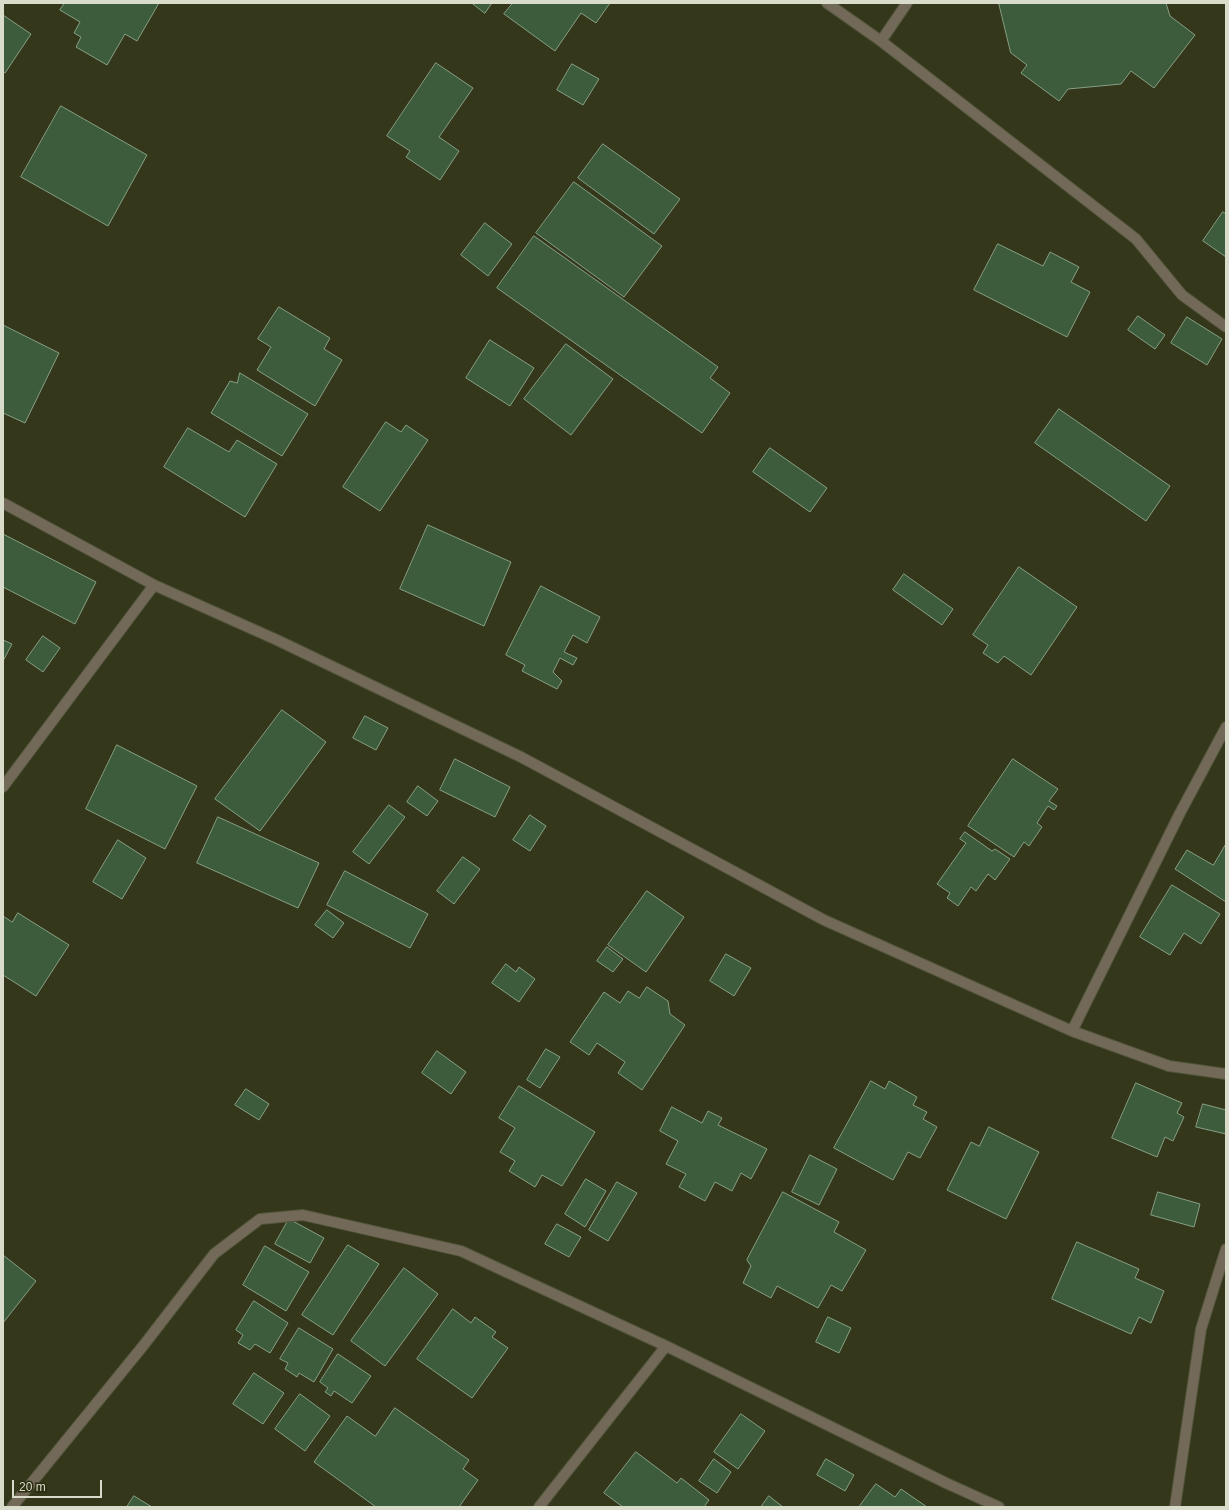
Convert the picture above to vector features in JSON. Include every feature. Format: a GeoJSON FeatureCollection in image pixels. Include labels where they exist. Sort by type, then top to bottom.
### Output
{"type":"FeatureCollection","features":[{"type":"Feature","properties":{"kind":"street"},"geometry":{"type":"LineString","coordinates":[[827,3],[881,41],[1136,239],[1182,295],[1226,327]]}},
{"type":"Feature","properties":{"kind":"street"},"geometry":{"type":"LineString","coordinates":[[881,41],[907,3]]}},
{"type":"Feature","properties":{"kind":"street"},"geometry":{"type":"LineString","coordinates":[[3,503],[154,585],[277,640],[520,757],[824,920],[1072,1031],[1169,1066],[1226,1074]]}},
{"type":"Feature","properties":{"kind":"street"},"geometry":{"type":"LineString","coordinates":[[3,787],[154,585]]}},
{"type":"Feature","properties":{"kind":"street"},"geometry":{"type":"LineString","coordinates":[[1072,1031],[1180,813],[1226,727]]}},
{"type":"Feature","properties":{"kind":"street"},"geometry":{"type":"LineString","coordinates":[[12,1507],[143,1346],[214,1254],[260,1219],[303,1215],[461,1251],[666,1346],[946,1483],[999,1507]]}},
{"type":"Feature","properties":{"kind":"street"},"geometry":{"type":"LineString","coordinates":[[1175,1507],[1200,1328],[1226,1249]]}},
{"type":"Feature","properties":{"kind":"street"},"geometry":{"type":"LineString","coordinates":[[539,1507],[666,1346]]}},
{"type":"Feature","properties":{"kind":"building"},"geometry":{"type":"Polygon","coordinates":[[[65,3],[159,3],[137,41],[125,34],[107,65],[76,47],[81,37],[74,33],[80,22],[60,10],[65,3]]]}},
{"type":"Feature","properties":{"kind":"building"},"geometry":{"type":"Polygon","coordinates":[[[472,3],[492,3],[485,13],[472,3]]]}},
{"type":"Feature","properties":{"kind":"building"},"geometry":{"type":"Polygon","coordinates":[[[513,3],[610,3],[596,23],[581,13],[555,51],[504,14],[513,3]]]}},
{"type":"Feature","properties":{"kind":"building"},"geometry":{"type":"Polygon","coordinates":[[[999,3],[1166,3],[1170,16],[1195,35],[1154,88],[1131,71],[1121,84],[1068,89],[1059,101],[1021,73],[1027,65],[1011,53],[999,3]]]}},
{"type":"Feature","properties":{"kind":"building"},"geometry":{"type":"Polygon","coordinates":[[[3,15],[31,34],[5,73],[3,72],[3,15]]]}},
{"type":"Feature","properties":{"kind":"building"},"geometry":{"type":"Polygon","coordinates":[[[436,63],[473,88],[439,137],[459,151],[440,180],[406,157],[410,151],[387,136],[436,63]]]}},
{"type":"Feature","properties":{"kind":"building"},"geometry":{"type":"Polygon","coordinates":[[[572,64],[599,79],[583,105],[557,90],[572,64]]]}},
{"type":"Feature","properties":{"kind":"building"},"geometry":{"type":"Polygon","coordinates":[[[61,106],[147,155],[108,226],[21,177],[61,106]]]}},
{"type":"Feature","properties":{"kind":"building"},"geometry":{"type":"Polygon","coordinates":[[[603,144],[680,199],[654,234],[578,178],[603,144]]]}},
{"type":"Feature","properties":{"kind":"building"},"geometry":{"type":"Polygon","coordinates":[[[574,182],[662,246],[624,297],[536,233],[574,182]]]}},
{"type":"Feature","properties":{"kind":"building"},"geometry":{"type":"Polygon","coordinates":[[[1223,212],[1226,214],[1226,257],[1203,241],[1223,212]]]}},
{"type":"Feature","properties":{"kind":"building"},"geometry":{"type":"Polygon","coordinates":[[[485,223],[512,244],[488,276],[461,255],[485,223]]]}},
{"type":"Feature","properties":{"kind":"building"},"geometry":{"type":"Polygon","coordinates":[[[534,236],[718,367],[710,378],[730,393],[702,433],[497,288],[534,236]]]}},
{"type":"Feature","properties":{"kind":"building"},"geometry":{"type":"Polygon","coordinates":[[[998,244],[1043,266],[1050,252],[1079,267],[1071,282],[1090,292],[1067,337],[974,290],[998,244]]]}},
{"type":"Feature","properties":{"kind":"building"},"geometry":{"type":"Polygon","coordinates":[[[279,307],[330,338],[324,349],[342,360],[315,406],[257,370],[271,347],[258,339],[279,307]]]}},
{"type":"Feature","properties":{"kind":"building"},"geometry":{"type":"Polygon","coordinates":[[[1138,316],[1165,335],[1155,349],[1128,330],[1138,316]]]}},
{"type":"Feature","properties":{"kind":"building"},"geometry":{"type":"Polygon","coordinates":[[[1187,317],[1222,339],[1207,365],[1171,343],[1187,317]]]}},
{"type":"Feature","properties":{"kind":"building"},"geometry":{"type":"Polygon","coordinates":[[[3,325],[59,353],[25,423],[3,413],[3,325]]]}},
{"type":"Feature","properties":{"kind":"building"},"geometry":{"type":"Polygon","coordinates":[[[490,340],[534,368],[510,406],[466,378],[490,340]]]}},
{"type":"Feature","properties":{"kind":"building"},"geometry":{"type":"Polygon","coordinates":[[[566,344],[613,379],[571,435],[524,399],[566,344]]]}},
{"type":"Feature","properties":{"kind":"building"},"geometry":{"type":"Polygon","coordinates":[[[240,373],[308,414],[282,456],[211,413],[230,381],[237,383],[240,373]]]}},
{"type":"Feature","properties":{"kind":"building"},"geometry":{"type":"Polygon","coordinates":[[[1059,409],[1170,486],[1146,521],[1035,443],[1059,409]]]}},
{"type":"Feature","properties":{"kind":"building"},"geometry":{"type":"Polygon","coordinates":[[[386,422],[401,432],[406,425],[428,440],[380,511],[343,487],[386,422]]]}},
{"type":"Feature","properties":{"kind":"building"},"geometry":{"type":"Polygon","coordinates":[[[188,428],[229,452],[237,440],[277,464],[245,517],[164,467],[188,428]]]}},
{"type":"Feature","properties":{"kind":"building"},"geometry":{"type":"Polygon","coordinates":[[[770,448],[827,488],[810,512],[753,472],[770,448]]]}},
{"type":"Feature","properties":{"kind":"building"},"geometry":{"type":"Polygon","coordinates":[[[428,525],[511,562],[484,626],[400,589],[428,525]]]}},
{"type":"Feature","properties":{"kind":"building"},"geometry":{"type":"Polygon","coordinates":[[[3,534],[96,582],[75,624],[3,587],[3,534]]]}},
{"type":"Feature","properties":{"kind":"building"},"geometry":{"type":"Polygon","coordinates":[[[1019,567],[1077,607],[1031,675],[1004,656],[998,663],[983,653],[988,645],[973,635],[1019,567]]]}},
{"type":"Feature","properties":{"kind":"building"},"geometry":{"type":"Polygon","coordinates":[[[904,574],[953,609],[942,625],[893,590],[904,574]]]}},
{"type":"Feature","properties":{"kind":"building"},"geometry":{"type":"Polygon","coordinates":[[[541,586],[600,617],[587,643],[573,635],[564,652],[577,658],[573,665],[560,658],[553,672],[562,681],[557,689],[522,671],[525,665],[506,655],[541,586]]]}},
{"type":"Feature","properties":{"kind":"building"},"geometry":{"type":"Polygon","coordinates":[[[43,636],[60,648],[43,672],[26,660],[43,636]]]}},
{"type":"Feature","properties":{"kind":"building"},"geometry":{"type":"Polygon","coordinates":[[[3,640],[12,644],[3,661],[3,640]]]}},
{"type":"Feature","properties":{"kind":"building"},"geometry":{"type":"Polygon","coordinates":[[[282,710],[326,742],[260,831],[215,799],[282,710]]]}},
{"type":"Feature","properties":{"kind":"building"},"geometry":{"type":"Polygon","coordinates":[[[365,716],[388,728],[376,750],[353,738],[365,716]]]}},
{"type":"Feature","properties":{"kind":"building"},"geometry":{"type":"Polygon","coordinates":[[[117,745],[197,786],[165,849],[86,809],[117,745]]]}},
{"type":"Feature","properties":{"kind":"building"},"geometry":{"type":"Polygon","coordinates":[[[455,759],[510,787],[495,817],[440,790],[455,759]]]}},
{"type":"Feature","properties":{"kind":"building"},"geometry":{"type":"Polygon","coordinates":[[[1013,759],[1058,789],[1049,801],[1057,806],[1054,810],[1048,806],[1037,823],[1042,827],[1029,846],[1024,842],[1014,857],[968,826],[1013,759]]]}},
{"type":"Feature","properties":{"kind":"building"},"geometry":{"type":"Polygon","coordinates":[[[418,786],[438,801],[427,816],[407,802],[418,786]]]}},
{"type":"Feature","properties":{"kind":"building"},"geometry":{"type":"Polygon","coordinates":[[[389,805],[405,817],[369,864],[353,852],[389,805]]]}},
{"type":"Feature","properties":{"kind":"building"},"geometry":{"type":"Polygon","coordinates":[[[530,815],[546,826],[530,851],[513,840],[530,815]]]}},
{"type":"Feature","properties":{"kind":"building"},"geometry":{"type":"Polygon","coordinates":[[[218,817],[319,863],[298,908],[197,863],[218,817]]]}},
{"type":"Feature","properties":{"kind":"building"},"geometry":{"type":"Polygon","coordinates":[[[965,832],[992,851],[995,849],[1010,859],[995,880],[988,874],[976,891],[971,887],[958,906],[947,898],[950,893],[937,884],[966,843],[960,839],[965,832]]]}},
{"type":"Feature","properties":{"kind":"building"},"geometry":{"type":"Polygon","coordinates":[[[118,840],[146,858],[122,899],[93,882],[118,840]]]}},
{"type":"Feature","properties":{"kind":"building"},"geometry":{"type":"Polygon","coordinates":[[[1226,844],[1226,902],[1175,869],[1187,850],[1213,865],[1226,844]]]}},
{"type":"Feature","properties":{"kind":"building"},"geometry":{"type":"Polygon","coordinates":[[[463,857],[480,869],[454,904],[437,891],[463,857]]]}},
{"type":"Feature","properties":{"kind":"building"},"geometry":{"type":"Polygon","coordinates":[[[345,871],[428,914],[410,948],[327,905],[345,871]]]}},
{"type":"Feature","properties":{"kind":"building"},"geometry":{"type":"Polygon","coordinates":[[[1172,885],[1220,914],[1201,944],[1184,933],[1170,955],[1140,937],[1172,885]]]}},
{"type":"Feature","properties":{"kind":"building"},"geometry":{"type":"Polygon","coordinates":[[[647,891],[684,917],[646,972],[608,945],[647,891]]]}},
{"type":"Feature","properties":{"kind":"building"},"geometry":{"type":"Polygon","coordinates":[[[327,910],[344,923],[333,938],[315,925],[327,910]]]}},
{"type":"Feature","properties":{"kind":"building"},"geometry":{"type":"Polygon","coordinates":[[[18,913],[69,945],[36,996],[3,975],[3,916],[12,922],[18,913]]]}},
{"type":"Feature","properties":{"kind":"building"},"geometry":{"type":"Polygon","coordinates":[[[607,947],[623,959],[613,972],[597,961],[607,947]]]}},
{"type":"Feature","properties":{"kind":"building"},"geometry":{"type":"Polygon","coordinates":[[[726,954],[751,968],[734,996],[710,981],[726,954]]]}},
{"type":"Feature","properties":{"kind":"building"},"geometry":{"type":"Polygon","coordinates":[[[506,964],[516,972],[519,967],[535,979],[519,1002],[492,983],[506,964]]]}},
{"type":"Feature","properties":{"kind":"building"},"geometry":{"type":"Polygon","coordinates":[[[647,987],[668,1001],[670,1014],[685,1025],[642,1090],[618,1073],[625,1062],[597,1043],[589,1055],[570,1042],[604,992],[620,1003],[628,991],[639,998],[647,987]]]}},
{"type":"Feature","properties":{"kind":"building"},"geometry":{"type":"Polygon","coordinates":[[[546,1049],[560,1057],[540,1088],[527,1080],[546,1049]]]}},
{"type":"Feature","properties":{"kind":"building"},"geometry":{"type":"Polygon","coordinates":[[[437,1051],[466,1072],[451,1094],[422,1073],[437,1051]]]}},
{"type":"Feature","properties":{"kind":"building"},"geometry":{"type":"Polygon","coordinates":[[[871,1081],[885,1089],[889,1081],[917,1097],[913,1105],[927,1112],[923,1119],[937,1127],[920,1158],[908,1152],[893,1180],[834,1148],[871,1081]]]}},
{"type":"Feature","properties":{"kind":"building"},"geometry":{"type":"Polygon","coordinates":[[[1136,1083],[1182,1103],[1177,1113],[1184,1117],[1173,1141],[1165,1137],[1157,1157],[1112,1138],[1136,1083]]]}},
{"type":"Feature","properties":{"kind":"building"},"geometry":{"type":"Polygon","coordinates":[[[519,1086],[595,1132],[562,1186],[542,1175],[535,1187],[509,1171],[515,1161],[500,1152],[515,1128],[499,1118],[519,1086]]]}},
{"type":"Feature","properties":{"kind":"building"},"geometry":{"type":"Polygon","coordinates":[[[246,1089],[269,1104],[259,1120],[235,1105],[246,1089]]]}},
{"type":"Feature","properties":{"kind":"building"},"geometry":{"type":"Polygon","coordinates":[[[1203,1104],[1226,1110],[1226,1134],[1196,1127],[1203,1104]]]}},
{"type":"Feature","properties":{"kind":"building"},"geometry":{"type":"Polygon","coordinates":[[[672,1107],[702,1123],[708,1111],[722,1118],[718,1125],[767,1149],[751,1179],[741,1173],[732,1191],[715,1182],[705,1201],[679,1187],[686,1174],[666,1164],[678,1141],[660,1131],[672,1107]]]}},
{"type":"Feature","properties":{"kind":"building"},"geometry":{"type":"Polygon","coordinates":[[[989,1127],[1039,1152],[1006,1219],[947,1190],[971,1142],[979,1146],[989,1127]]]}},
{"type":"Feature","properties":{"kind":"building"},"geometry":{"type":"Polygon","coordinates":[[[810,1155],[837,1169],[819,1205],[792,1192],[810,1155]]]}},
{"type":"Feature","properties":{"kind":"building"},"geometry":{"type":"Polygon","coordinates":[[[586,1179],[606,1191],[585,1227],[565,1214],[586,1179]]]}},
{"type":"Feature","properties":{"kind":"building"},"geometry":{"type":"Polygon","coordinates":[[[617,1182],[637,1193],[608,1241],[589,1230],[617,1182]]]}},
{"type":"Feature","properties":{"kind":"building"},"geometry":{"type":"Polygon","coordinates":[[[783,1192],[839,1222],[834,1232],[866,1250],[842,1291],[831,1285],[818,1308],[777,1286],[771,1298],[743,1283],[751,1266],[747,1260],[783,1192]]]}},
{"type":"Feature","properties":{"kind":"building"},"geometry":{"type":"Polygon","coordinates":[[[1158,1192],[1200,1204],[1194,1227],[1151,1215],[1158,1192]]]}},
{"type":"Feature","properties":{"kind":"building"},"geometry":{"type":"Polygon","coordinates":[[[289,1219],[324,1238],[310,1263],[275,1244],[289,1219]]]}},
{"type":"Feature","properties":{"kind":"building"},"geometry":{"type":"Polygon","coordinates":[[[557,1224],[581,1237],[569,1257],[545,1244],[557,1224]]]}},
{"type":"Feature","properties":{"kind":"building"},"geometry":{"type":"Polygon","coordinates":[[[1077,1242],[1139,1269],[1135,1278],[1164,1291],[1151,1323],[1139,1317],[1131,1334],[1052,1299],[1077,1242]]]}},
{"type":"Feature","properties":{"kind":"building"},"geometry":{"type":"Polygon","coordinates":[[[348,1245],[379,1264],[333,1335],[302,1315],[348,1245]]]}},
{"type":"Feature","properties":{"kind":"building"},"geometry":{"type":"Polygon","coordinates":[[[265,1246],[309,1272],[286,1311],[243,1285],[265,1246]]]}},
{"type":"Feature","properties":{"kind":"building"},"geometry":{"type":"Polygon","coordinates":[[[3,1255],[36,1281],[3,1323],[3,1255]]]}},
{"type":"Feature","properties":{"kind":"building"},"geometry":{"type":"Polygon","coordinates":[[[404,1268],[438,1294],[385,1366],[351,1341],[404,1268]]]}},
{"type":"Feature","properties":{"kind":"building"},"geometry":{"type":"Polygon","coordinates":[[[254,1301],[288,1323],[270,1353],[255,1344],[250,1350],[238,1343],[243,1335],[236,1330],[254,1301]]]}},
{"type":"Feature","properties":{"kind":"building"},"geometry":{"type":"Polygon","coordinates":[[[453,1309],[471,1323],[475,1317],[496,1332],[492,1337],[508,1348],[472,1398],[417,1359],[453,1309]]]}},
{"type":"Feature","properties":{"kind":"building"},"geometry":{"type":"Polygon","coordinates":[[[828,1317],[851,1328],[839,1353],[816,1342],[828,1317]]]}},
{"type":"Feature","properties":{"kind":"building"},"geometry":{"type":"Polygon","coordinates":[[[299,1328],[333,1349],[314,1382],[299,1373],[297,1377],[285,1369],[288,1363],[280,1359],[299,1328]]]}},
{"type":"Feature","properties":{"kind":"building"},"geometry":{"type":"Polygon","coordinates":[[[338,1354],[371,1376],[352,1403],[334,1391],[331,1396],[325,1392],[328,1388],[320,1382],[338,1354]]]}},
{"type":"Feature","properties":{"kind":"building"},"geometry":{"type":"Polygon","coordinates":[[[254,1373],[284,1393],[263,1424],[233,1404],[254,1373]]]}},
{"type":"Feature","properties":{"kind":"building"},"geometry":{"type":"Polygon","coordinates":[[[300,1394],[330,1416],[305,1451],[275,1429],[300,1394]]]}},
{"type":"Feature","properties":{"kind":"building"},"geometry":{"type":"Polygon","coordinates":[[[395,1408],[469,1460],[463,1469],[478,1480],[459,1507],[376,1507],[314,1462],[347,1416],[375,1436],[395,1408]]]}},
{"type":"Feature","properties":{"kind":"building"},"geometry":{"type":"Polygon","coordinates":[[[741,1414],[765,1431],[738,1469],[714,1452],[741,1414]]]}},
{"type":"Feature","properties":{"kind":"building"},"geometry":{"type":"Polygon","coordinates":[[[636,1452],[677,1483],[681,1478],[709,1500],[704,1507],[623,1507],[604,1493],[636,1452]]]}},
{"type":"Feature","properties":{"kind":"building"},"geometry":{"type":"Polygon","coordinates":[[[714,1459],[731,1472],[717,1493],[699,1481],[714,1459]]]}},
{"type":"Feature","properties":{"kind":"building"},"geometry":{"type":"Polygon","coordinates":[[[826,1459],[854,1475],[845,1491],[817,1475],[826,1459]]]}},
{"type":"Feature","properties":{"kind":"building"},"geometry":{"type":"Polygon","coordinates":[[[876,1484],[895,1497],[901,1489],[927,1507],[861,1507],[860,1506],[876,1484]]]}},
{"type":"Feature","properties":{"kind":"building"},"geometry":{"type":"Polygon","coordinates":[[[134,1496],[152,1507],[127,1507],[134,1496]]]}},
{"type":"Feature","properties":{"kind":"building"},"geometry":{"type":"Polygon","coordinates":[[[769,1496],[783,1507],[761,1507],[769,1496]]]}}]}
